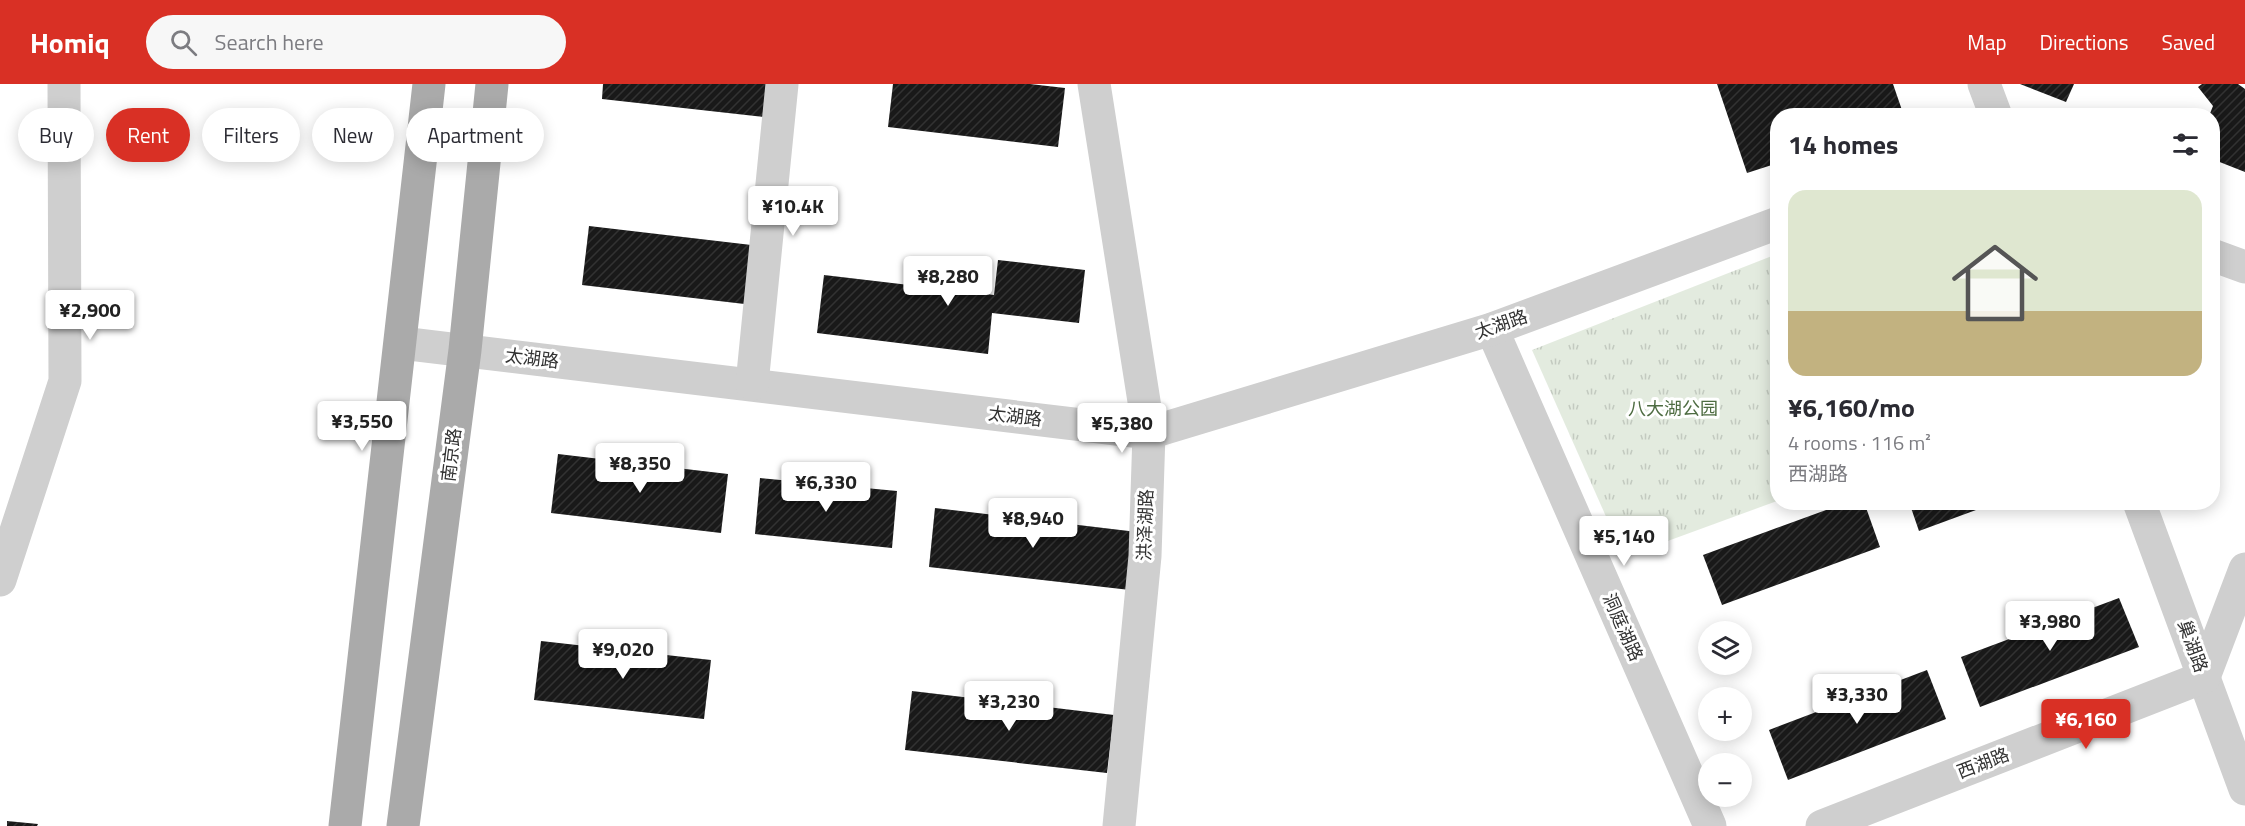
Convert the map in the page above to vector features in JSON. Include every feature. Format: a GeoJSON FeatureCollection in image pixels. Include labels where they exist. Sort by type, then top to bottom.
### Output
{"type":"FeatureCollection","features":[{"type":"Feature","properties":{"kind":"main road"},"geometry":{"type":"LineString","coordinates":[[345,826],[429,84]]}},
{"type":"Feature","properties":{"kind":"main road","name":"南京路"},"geometry":{"type":"LineString","coordinates":[[403,826],[465,350],[492,84]]}},
{"type":"Feature","properties":{"kind":"street"},"geometry":{"type":"LineString","coordinates":[[0,580],[65,381],[64,84]]}},
{"type":"Feature","properties":{"kind":"street"},"geometry":{"type":"LineString","coordinates":[[752,384],[782,84]]}},
{"type":"Feature","properties":{"kind":"street","name":"洪泽湖路"},"geometry":{"type":"LineString","coordinates":[[1094,84],[1149,433],[1144,556],[1119,826]]}},
{"type":"Feature","properties":{"kind":"street"},"geometry":{"type":"LineString","coordinates":[[1984,84],[1993,108]]}},
{"type":"Feature","properties":{"kind":"street","name":"太湖路"},"geometry":{"type":"LineString","coordinates":[[401,344],[1149,433],[1492,329],[1770,226]]}},
{"type":"Feature","properties":{"kind":"street"},"geometry":{"type":"LineString","coordinates":[[2220,258],[2245,267]]}},
{"type":"Feature","properties":{"kind":"street","name":"洞庭湖路"},"geometry":{"type":"LineString","coordinates":[[1492,329],[1710,826]]}},
{"type":"Feature","properties":{"kind":"street","name":"巢湖路"},"geometry":{"type":"LineString","coordinates":[[2142,510],[2245,789]]}},
{"type":"Feature","properties":{"kind":"street"},"geometry":{"type":"LineString","coordinates":[[2204,677],[2245,569]]}},
{"type":"Feature","properties":{"kind":"street","name":"西湖路"},"geometry":{"type":"LineString","coordinates":[[1822,826],[2204,677]]}},
{"type":"Feature","properties":{"kind":"green space","name":"八大湖公园"},"geometry":{"type":"Polygon","coordinates":[[[1770,257],[1770,504],[1624,557],[1532,350],[1770,257]]]}},
{"type":"Feature","properties":{"kind":"building"},"geometry":{"type":"Polygon","coordinates":[[[603,84],[776,84],[772,118],[602,99],[603,84]]]}},
{"type":"Feature","properties":{"kind":"building"},"geometry":{"type":"Polygon","coordinates":[[[893,84],[1030,84],[1065,88],[1058,147],[888,127],[893,84]]]}},
{"type":"Feature","properties":{"kind":"building"},"geometry":{"type":"Polygon","coordinates":[[[1717,84],[1893,84],[1901,108],[1770,108],[1770,166],[1747,173],[1717,84]]]}},
{"type":"Feature","properties":{"kind":"building"},"geometry":{"type":"Polygon","coordinates":[[[2020,84],[2074,84],[2066,102],[2020,84]]]}},
{"type":"Feature","properties":{"kind":"building"},"geometry":{"type":"Polygon","coordinates":[[[2202,84],[2238,84],[2245,89],[2245,172],[2220,162],[2220,108],[2212,108],[2198,87],[2202,84]]]}},
{"type":"Feature","properties":{"kind":"building"},"geometry":{"type":"Polygon","coordinates":[[[589,226],[760,246],[753,305],[582,285],[589,226]]]}},
{"type":"Feature","properties":{"kind":"building"},"geometry":{"type":"Polygon","coordinates":[[[998,260],[1085,270],[1079,323],[992,313],[988,354],[817,333],[824,275],[994,295],[998,260]]]}},
{"type":"Feature","properties":{"kind":"building"},"geometry":{"type":"Polygon","coordinates":[[[558,454],[728,474],[721,533],[551,513],[558,454]]]}},
{"type":"Feature","properties":{"kind":"building"},"geometry":{"type":"Polygon","coordinates":[[[760,478],[897,491],[892,548],[755,534],[760,478]]]}},
{"type":"Feature","properties":{"kind":"building"},"geometry":{"type":"Polygon","coordinates":[[[935,508],[1137,532],[1130,590],[929,567],[935,508]]]}},
{"type":"Feature","properties":{"kind":"building"},"geometry":{"type":"Polygon","coordinates":[[[1826,510],[1867,510],[1880,547],[1722,605],[1703,555],[1826,510]]]}},
{"type":"Feature","properties":{"kind":"building"},"geometry":{"type":"Polygon","coordinates":[[[1912,510],[1976,510],[1919,531],[1912,510]]]}},
{"type":"Feature","properties":{"kind":"building"},"geometry":{"type":"Polygon","coordinates":[[[2119,598],[2139,647],[1980,707],[1961,657],[2119,598]]]}},
{"type":"Feature","properties":{"kind":"building"},"geometry":{"type":"Polygon","coordinates":[[[541,641],[711,660],[704,719],[534,700],[541,641]]]}},
{"type":"Feature","properties":{"kind":"building"},"geometry":{"type":"Polygon","coordinates":[[[1927,670],[1946,719],[1788,780],[1769,730],[1927,670]]]}},
{"type":"Feature","properties":{"kind":"building"},"geometry":{"type":"Polygon","coordinates":[[[912,691],[1114,715],[1107,773],[905,750],[912,691]]]}},
{"type":"Feature","properties":{"kind":"building"},"geometry":{"type":"Polygon","coordinates":[[[7,821],[38,824],[37,826],[7,826],[7,821]]]}}]}
